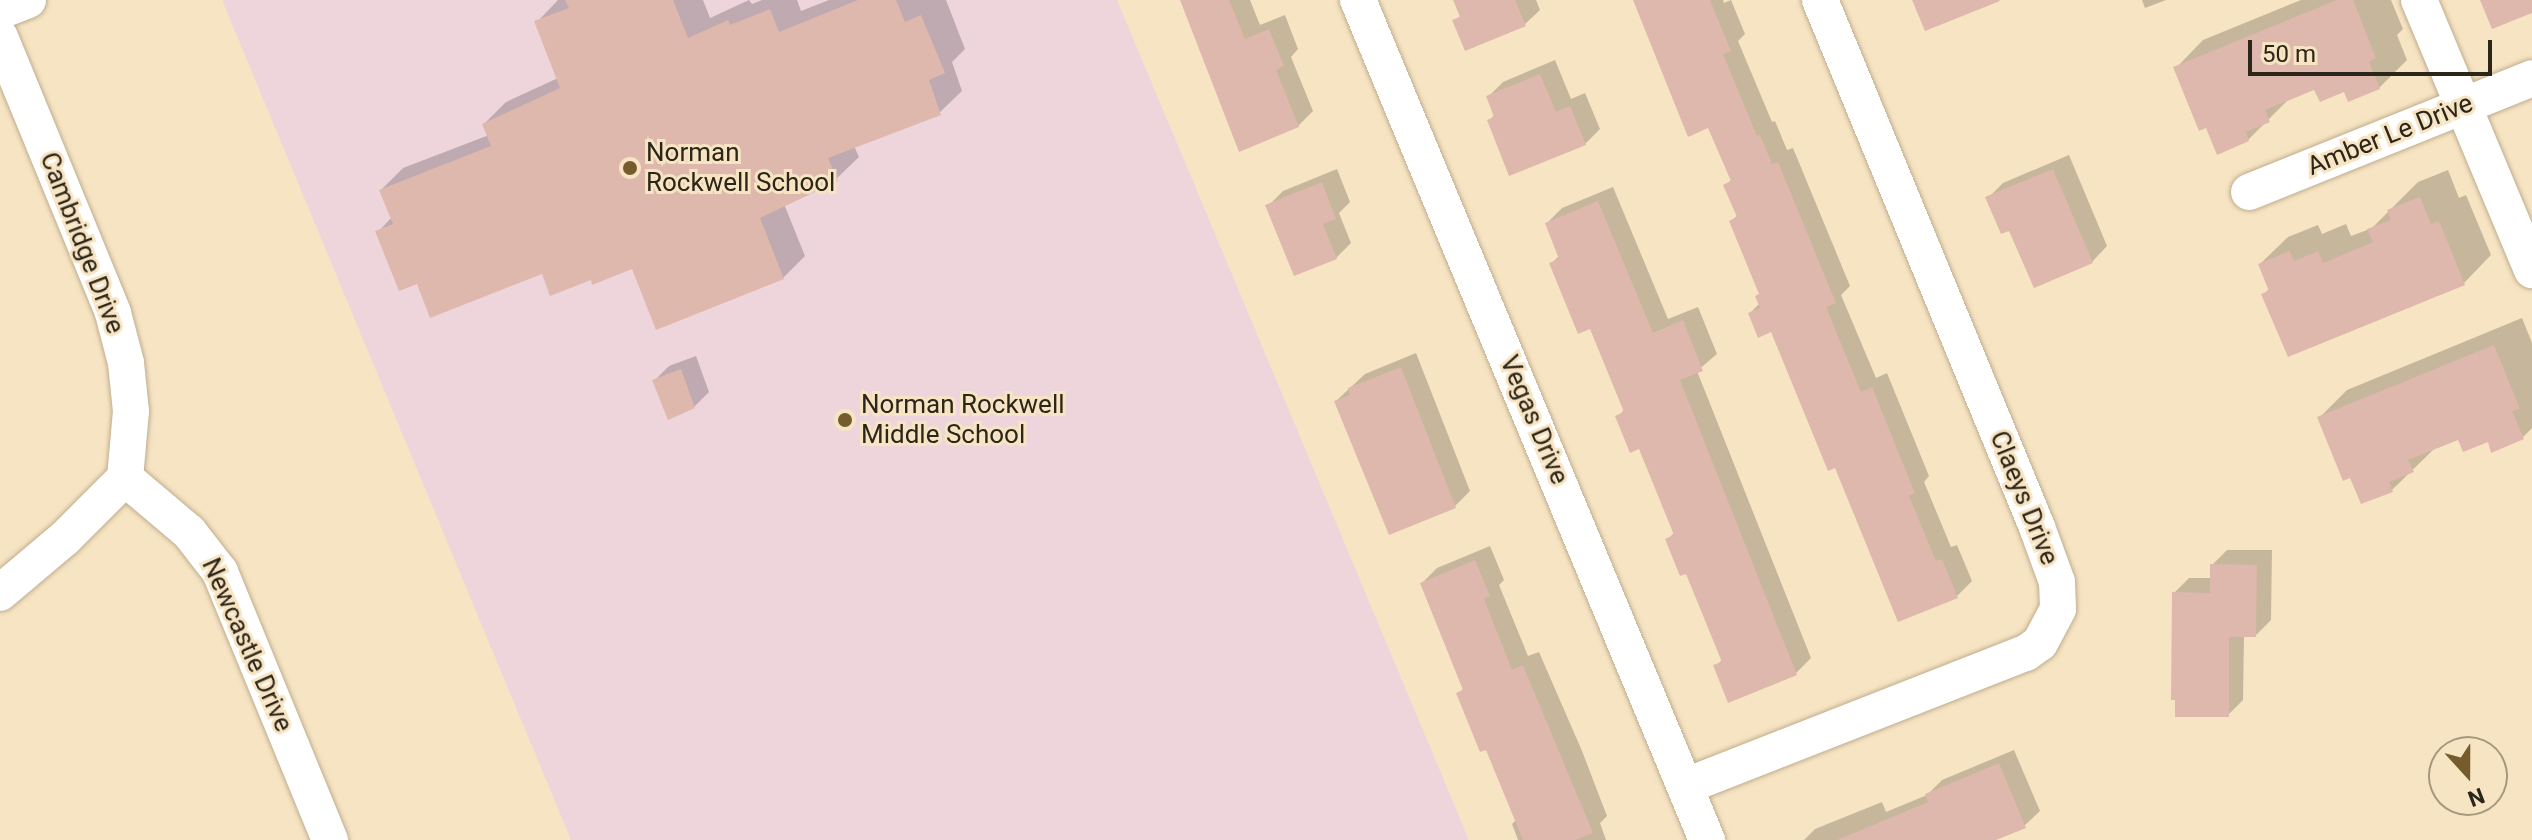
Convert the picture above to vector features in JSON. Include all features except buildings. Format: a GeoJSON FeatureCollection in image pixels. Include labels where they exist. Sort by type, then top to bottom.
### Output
{"type":"FeatureCollection","features":[{"type":"Feature","properties":{"kind":"street"},"geometry":{"type":"LineString","coordinates":[[0,11],[28,0]]}},
{"type":"Feature","properties":{"kind":"street","name":"Vegas Drive"},"geometry":{"type":"LineString","coordinates":[[1358,0],[1707,840]]}},
{"type":"Feature","properties":{"kind":"street","name":"Claeys Drive"},"geometry":{"type":"LineString","coordinates":[[1686,786],[2026,653],[2040,643],[2058,609],[2057,582],[2037,527],[1820,0]]}},
{"type":"Feature","properties":{"kind":"street"},"geometry":{"type":"LineString","coordinates":[[2419,0],[2532,270]]}},
{"type":"Feature","properties":{"kind":"street","name":"Cambridge Drive"},"geometry":{"type":"LineString","coordinates":[[0,37],[113,313],[126,363],[131,411],[125,478]]}},
{"type":"Feature","properties":{"kind":"street","name":"Amber Le Drive"},"geometry":{"type":"LineString","coordinates":[[2249,192],[2532,78]]}},
{"type":"Feature","properties":{"kind":"street"},"geometry":{"type":"LineString","coordinates":[[0,593],[65,538],[125,478]]}},
{"type":"Feature","properties":{"kind":"street","name":"Newcastle Drive"},"geometry":{"type":"LineString","coordinates":[[125,478],[189,532],[220,572],[330,840]]}},
{"type":"Feature","properties":{"kind":"shaded area","name":"Norman Rockwell Middle School"},"geometry":{"type":"Polygon","coordinates":[[[222,0],[1117,0],[1469,840],[571,840],[222,0]]]}},
{"type":"Feature","properties":{"kind":"place","name":"Norman Rockwell School"},"geometry":{"type":"Point","coordinates":[630,168]}},
{"type":"Feature","properties":{"kind":"place","name":"Norman Rockwell Middle School"},"geometry":{"type":"Point","coordinates":[845,420]}}]}
